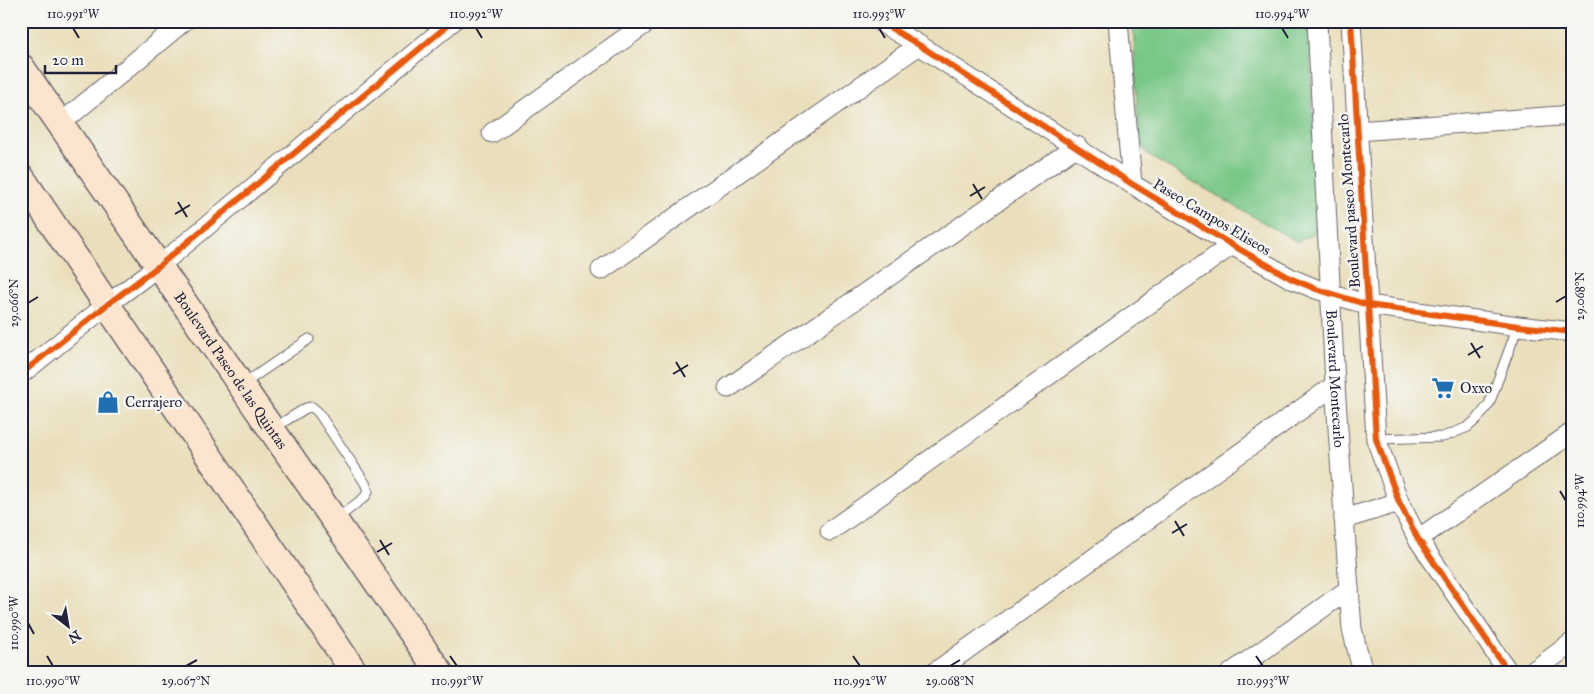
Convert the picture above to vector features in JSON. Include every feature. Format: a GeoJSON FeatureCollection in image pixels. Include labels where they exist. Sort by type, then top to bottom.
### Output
{"type":"FeatureCollection","features":[{"type":"Feature","properties":{"kind":"main road","name":"Boulevard Paseo de las Quintas"},"geometry":{"type":"LineString","coordinates":[[21,67],[160,265],[440,673]]}},
{"type":"Feature","properties":{"kind":"main road"},"geometry":{"type":"LineString","coordinates":[[21,177],[355,673]]}},
{"type":"Feature","properties":{"kind":"street"},"geometry":{"type":"LineString","coordinates":[[60,124],[184,21]]}},
{"type":"Feature","properties":{"kind":"street"},"geometry":{"type":"LineString","coordinates":[[21,374],[160,265],[453,21]]}},
{"type":"Feature","properties":{"kind":"street"},"geometry":{"type":"LineString","coordinates":[[492,133],[649,21]]}},
{"type":"Feature","properties":{"kind":"street","name":"Paseo Campos Eliseos"},"geometry":{"type":"LineString","coordinates":[[879,21],[1076,146],[1132,184],[1292,279],[1368,305],[1573,332]]}},
{"type":"Feature","properties":{"kind":"street"},"geometry":{"type":"LineString","coordinates":[[1118,21],[1132,184]]}},
{"type":"Feature","properties":{"kind":"street","name":"Boulevard Montecarlo"},"geometry":{"type":"LineString","coordinates":[[1317,21],[1335,385],[1344,519],[1352,629],[1363,673]]}},
{"type":"Feature","properties":{"kind":"street","name":"Boulevard paseo Montecarlo"},"geometry":{"type":"LineString","coordinates":[[1351,21],[1376,439],[1398,502],[1418,539],[1509,673]]}},
{"type":"Feature","properties":{"kind":"street"},"geometry":{"type":"LineString","coordinates":[[601,270],[919,45]]}},
{"type":"Feature","properties":{"kind":"street"},"geometry":{"type":"LineString","coordinates":[[1357,131],[1573,115]]}},
{"type":"Feature","properties":{"kind":"street"},"geometry":{"type":"LineString","coordinates":[[728,388],[1076,146]]}},
{"type":"Feature","properties":{"kind":"street"},"geometry":{"type":"LineString","coordinates":[[830,531],[1232,245]]}},
{"type":"Feature","properties":{"kind":"street"},"geometry":{"type":"LineString","coordinates":[[934,673],[1335,385]]}},
{"type":"Feature","properties":{"kind":"street"},"geometry":{"type":"LineString","coordinates":[[1418,539],[1573,432]]}},
{"type":"Feature","properties":{"kind":"street"},"geometry":{"type":"LineString","coordinates":[[1344,519],[1398,502]]}},
{"type":"Feature","properties":{"kind":"street"},"geometry":{"type":"LineString","coordinates":[[1231,673],[1349,589]]}},
{"type":"Feature","properties":{"kind":"street"},"geometry":{"type":"LineString","coordinates":[[1531,673],[1573,642]]}},
{"type":"Feature","properties":{"kind":"lane"},"geometry":{"type":"LineString","coordinates":[[1376,439],[1443,437],[1468,427],[1489,404],[1518,326]]}},
{"type":"Feature","properties":{"kind":"lane"},"geometry":{"type":"LineString","coordinates":[[242,385],[309,339]]}},
{"type":"Feature","properties":{"kind":"lane"},"geometry":{"type":"LineString","coordinates":[[272,428],[306,408],[312,407],[318,412],[365,483],[368,491],[365,497],[335,520]]}},
{"type":"Feature","properties":{"kind":"green space"},"geometry":{"type":"Polygon","coordinates":[[[1133,21],[1309,21],[1318,232],[1297,242],[1149,156],[1139,143],[1133,21]]]}},
{"type":"Feature","properties":{"kind":"cycle path"},"geometry":{"type":"LineString","coordinates":[[21,374],[160,265],[453,21]]}},
{"type":"Feature","properties":{"kind":"cycle path"},"geometry":{"type":"LineString","coordinates":[[879,21],[1132,184],[1292,279],[1316,289],[1368,305],[1573,332]]}},
{"type":"Feature","properties":{"kind":"cycle path"},"geometry":{"type":"LineString","coordinates":[[1351,21],[1376,439],[1399,502],[1418,539],[1509,673]]}},
{"type":"Feature","properties":{"kind":"place","name":"Oxxo"},"geometry":{"type":"Point","coordinates":[1443,388]}},
{"type":"Feature","properties":{"kind":"place","name":"Cerrajero"},"geometry":{"type":"Point","coordinates":[108,402]}}]}
